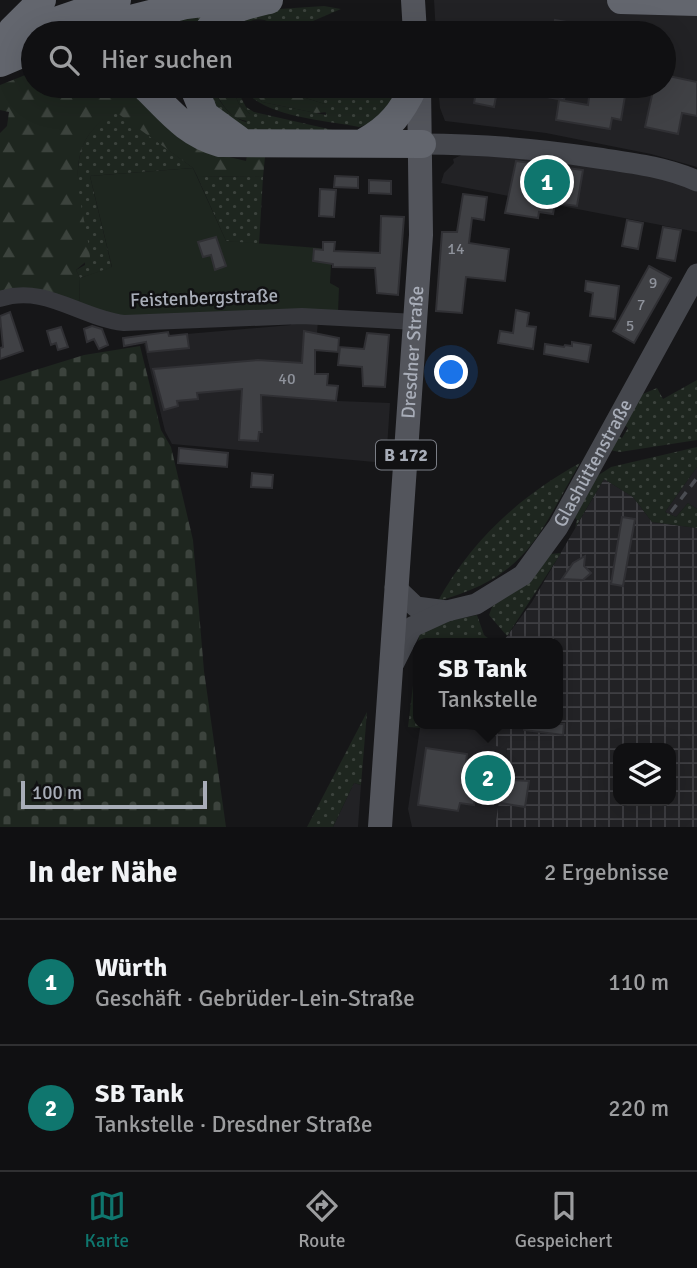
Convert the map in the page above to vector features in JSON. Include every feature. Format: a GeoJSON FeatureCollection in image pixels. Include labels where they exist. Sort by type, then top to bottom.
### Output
{"type":"FeatureCollection","features":[{"type":"Feature","properties":{"kind":"highway"},"geometry":{"type":"LineString","coordinates":[[25,21],[42,0]]}},
{"type":"Feature","properties":{"kind":"highway"},"geometry":{"type":"LineString","coordinates":[[69,21],[117,0]]}},
{"type":"Feature","properties":{"kind":"highway"},"geometry":{"type":"LineString","coordinates":[[123,21],[186,5],[227,0]]}},
{"type":"Feature","properties":{"kind":"highway"},"geometry":{"type":"LineString","coordinates":[[216,21],[232,9],[269,0]]}},
{"type":"Feature","properties":{"kind":"highway"},"geometry":{"type":"LineString","coordinates":[[621,0],[697,2]]}},
{"type":"Feature","properties":{"kind":"highway"},"geometry":{"type":"LineString","coordinates":[[0,51],[21,26]]}},
{"type":"Feature","properties":{"kind":"highway"},"geometry":{"type":"LineString","coordinates":[[0,51],[21,42]]}},
{"type":"Feature","properties":{"kind":"highway"},"geometry":{"type":"LineString","coordinates":[[0,51],[21,50]]}},
{"type":"Feature","properties":{"kind":"highway"},"geometry":{"type":"LineString","coordinates":[[0,51],[21,54]]}},
{"type":"Feature","properties":{"kind":"highway"},"geometry":{"type":"LineString","coordinates":[[155,98],[178,123],[196,134],[220,143],[422,144]]}},
{"type":"Feature","properties":{"kind":"highway"},"geometry":{"type":"LineString","coordinates":[[197,98],[212,123],[234,137],[258,145]]}},
{"type":"Feature","properties":{"kind":"highway"},"geometry":{"type":"LineString","coordinates":[[364,142],[382,133],[397,118],[409,98]]}},
{"type":"Feature","properties":{"kind":"main road"},"geometry":{"type":"LineString","coordinates":[[413,0],[414,21]]}},
{"type":"Feature","properties":{"kind":"main road","name":"Dresdner Straße"},"geometry":{"type":"LineString","coordinates":[[380,827],[421,235],[422,144],[417,98]]}},
{"type":"Feature","properties":{"kind":"street"},"geometry":{"type":"LineString","coordinates":[[422,144],[492,145],[554,151],[651,166],[697,181]]}},
{"type":"Feature","properties":{"kind":"street","name":"Glashüttenstraße"},"geometry":{"type":"LineString","coordinates":[[390,671],[412,627],[447,611],[476,604],[523,575],[558,527],[697,274]]}},
{"type":"Feature","properties":{"kind":"street","name":"Feistenbergstraße"},"geometry":{"type":"LineString","coordinates":[[0,299],[14,295],[39,295],[95,317],[124,323],[299,316],[416,322]]}},
{"type":"Feature","properties":{"kind":"street","name":"Glashüttenstraße"},"geometry":{"type":"LineString","coordinates":[[395,587],[416,607],[447,611]]}},
{"type":"Feature","properties":{"kind":"shaded area"},"geometry":{"type":"Polygon","coordinates":[[[434,0],[697,0],[697,167],[651,154],[546,133],[445,121],[440,108],[439,98],[676,98],[676,21],[435,21],[434,0]]]}},
{"type":"Feature","properties":{"kind":"shaded area"},"geometry":{"type":"Polygon","coordinates":[[[466,153],[649,173],[697,189],[697,232],[441,183],[444,173],[454,163],[453,159],[466,153]]]}},
{"type":"Feature","properties":{"kind":"shaded area"},"geometry":{"type":"Polygon","coordinates":[[[292,320],[318,320],[312,400],[390,403],[386,463],[172,444],[165,431],[144,344],[175,335],[291,325],[292,320]]]}},
{"type":"Feature","properties":{"kind":"shaded area"},"geometry":{"type":"Polygon","coordinates":[[[697,467],[697,509],[688,503],[676,517],[665,512],[697,467]]]}},
{"type":"Feature","properties":{"kind":"shaded area"},"geometry":{"type":"Polygon","coordinates":[[[604,479],[633,497],[652,522],[697,528],[697,827],[495,827],[507,748],[490,745],[492,732],[474,729],[563,729],[563,638],[506,638],[532,602],[604,479]]]}},
{"type":"Feature","properties":{"kind":"shaded area"},"geometry":{"type":"Polygon","coordinates":[[[420,729],[492,732],[507,748],[495,827],[412,827],[408,809],[420,729]]]}},
{"type":"Feature","properties":{"kind":"shaded area"},"geometry":{"type":"Polygon","coordinates":[[[354,783],[361,785],[358,827],[333,827],[354,783]]]}},
{"type":"Feature","properties":{"kind":"green space"},"geometry":{"type":"Polygon","coordinates":[[[324,6],[341,9],[313,21],[237,21],[279,9],[324,6]]]}},
{"type":"Feature","properties":{"kind":"green space"},"geometry":{"type":"Polygon","coordinates":[[[214,11],[206,21],[169,21],[214,11]]]}},
{"type":"Feature","properties":{"kind":"green space"},"geometry":{"type":"Polygon","coordinates":[[[21,77],[21,98],[145,98],[225,156],[246,161],[247,155],[265,157],[263,177],[197,176],[193,168],[113,110],[90,134],[80,157],[78,186],[90,258],[76,270],[80,278],[79,307],[31,290],[0,295],[0,133],[7,126],[9,112],[0,110],[0,85],[21,77]]]}},
{"type":"Feature","properties":{"kind":"green space"},"geometry":{"type":"Polygon","coordinates":[[[207,98],[219,98],[234,116],[246,122],[250,114],[236,98],[241,98],[246,107],[254,112],[346,133],[252,134],[222,122],[207,98]]]}},
{"type":"Feature","properties":{"kind":"green space"},"geometry":{"type":"Polygon","coordinates":[[[219,98],[236,98],[250,114],[249,121],[237,118],[219,98]]]}},
{"type":"Feature","properties":{"kind":"green space"},"geometry":{"type":"Polygon","coordinates":[[[254,98],[326,115],[325,104],[306,98],[392,98],[378,118],[359,127],[294,116],[262,104],[254,98]]]}},
{"type":"Feature","properties":{"kind":"green space"},"geometry":{"type":"Polygon","coordinates":[[[259,98],[306,98],[325,104],[330,112],[316,113],[262,102],[259,98]]]}},
{"type":"Feature","properties":{"kind":"green space"},"geometry":{"type":"Polygon","coordinates":[[[113,109],[193,168],[90,176],[112,268],[80,278],[76,270],[85,265],[78,203],[80,156],[90,134],[113,109]]]}},
{"type":"Feature","properties":{"kind":"green space"},"geometry":{"type":"Polygon","coordinates":[[[193,168],[226,241],[332,249],[330,283],[339,288],[338,313],[139,319],[79,307],[80,278],[112,267],[90,176],[193,168]]]}},
{"type":"Feature","properties":{"kind":"green space"},"geometry":{"type":"Polygon","coordinates":[[[197,176],[263,177],[259,245],[226,241],[197,176]]]}},
{"type":"Feature","properties":{"kind":"green space"},"geometry":{"type":"Polygon","coordinates":[[[140,346],[161,430],[171,447],[193,540],[204,671],[226,827],[0,827],[0,381],[84,355],[140,346]]]}},
{"type":"Feature","properties":{"kind":"green space"},"geometry":{"type":"Polygon","coordinates":[[[697,380],[697,440],[620,452],[609,450],[616,435],[622,438],[628,428],[623,424],[638,396],[657,388],[663,399],[697,380]]]}},
{"type":"Feature","properties":{"kind":"green space"},"geometry":{"type":"Polygon","coordinates":[[[697,447],[697,467],[665,512],[676,517],[688,503],[697,509],[697,528],[652,522],[633,497],[604,479],[575,528],[577,520],[573,515],[591,480],[611,467],[697,447]]]}},
{"type":"Feature","properties":{"kind":"green space"},"geometry":{"type":"Polygon","coordinates":[[[580,463],[540,533],[511,566],[468,591],[438,601],[466,559],[499,522],[538,490],[580,463]]]}},
{"type":"Feature","properties":{"kind":"green space"},"geometry":{"type":"Polygon","coordinates":[[[561,553],[507,636],[489,615],[492,607],[550,554],[561,553]]]}},
{"type":"Feature","properties":{"kind":"green space"},"geometry":{"type":"Polygon","coordinates":[[[477,615],[484,635],[488,638],[419,638],[420,627],[477,615]]]}},
{"type":"Feature","properties":{"kind":"green space"},"geometry":{"type":"Polygon","coordinates":[[[413,686],[413,727],[408,727],[413,686]]]}},
{"type":"Feature","properties":{"kind":"green space"},"geometry":{"type":"Polygon","coordinates":[[[367,712],[361,785],[354,783],[333,827],[307,827],[367,712]]]}},
{"type":"Feature","properties":{"kind":"building"},"geometry":{"type":"Polygon","coordinates":[[[676,78],[697,82],[697,116],[682,113],[678,134],[645,127],[651,98],[676,98],[676,78]]]}},
{"type":"Feature","properties":{"kind":"building"},"geometry":{"type":"Polygon","coordinates":[[[475,98],[496,98],[494,107],[474,103],[475,98]]]}},
{"type":"Feature","properties":{"kind":"building"},"geometry":{"type":"Polygon","coordinates":[[[589,98],[625,98],[621,120],[612,118],[610,129],[556,120],[559,100],[588,105],[589,98]]]}},
{"type":"Feature","properties":{"kind":"building"},"geometry":{"type":"Polygon","coordinates":[[[516,161],[583,170],[577,206],[555,203],[553,214],[539,212],[538,218],[505,213],[516,161]]]}},
{"type":"Feature","properties":{"kind":"building"},"geometry":{"type":"Polygon","coordinates":[[[335,176],[358,177],[358,188],[334,187],[335,176]]]}},
{"type":"Feature","properties":{"kind":"building"},"geometry":{"type":"Polygon","coordinates":[[[369,180],[391,181],[391,194],[369,193],[369,180]]]}},
{"type":"Feature","properties":{"kind":"building"},"geometry":{"type":"Polygon","coordinates":[[[320,189],[336,190],[334,217],[319,216],[320,189]]]}},
{"type":"Feature","properties":{"kind":"building"},"geometry":{"type":"Polygon","coordinates":[[[463,194],[487,197],[484,220],[472,218],[469,243],[509,249],[505,281],[466,277],[462,313],[436,311],[442,232],[457,232],[463,194]]]}},
{"type":"Feature","properties":{"kind":"building"},"geometry":{"type":"Polygon","coordinates":[[[381,216],[404,217],[398,295],[377,293],[375,268],[333,267],[333,264],[313,261],[314,249],[323,250],[323,242],[335,242],[334,251],[380,253],[381,216]]]}},
{"type":"Feature","properties":{"kind":"building"},"geometry":{"type":"Polygon","coordinates":[[[627,220],[643,223],[638,249],[622,246],[627,220]]]}},
{"type":"Feature","properties":{"kind":"building"},"geometry":{"type":"Polygon","coordinates":[[[663,227],[681,230],[675,261],[657,258],[663,227]]]}},
{"type":"Feature","properties":{"kind":"building"},"geometry":{"type":"Polygon","coordinates":[[[216,237],[226,266],[215,270],[211,255],[203,257],[198,242],[216,237]]]}},
{"type":"Feature","properties":{"kind":"building"},"geometry":{"type":"Polygon","coordinates":[[[649,266],[671,278],[634,343],[613,331],[649,266]]]}},
{"type":"Feature","properties":{"kind":"building"},"geometry":{"type":"Polygon","coordinates":[[[586,281],[619,286],[615,319],[590,316],[593,293],[585,291],[586,281]]]}},
{"type":"Feature","properties":{"kind":"building"},"geometry":{"type":"Polygon","coordinates":[[[516,310],[529,313],[527,326],[536,327],[533,349],[498,343],[500,331],[513,333],[516,310]]]}},
{"type":"Feature","properties":{"kind":"building"},"geometry":{"type":"Polygon","coordinates":[[[10,312],[23,351],[0,359],[0,348],[3,347],[0,316],[10,312]]]}},
{"type":"Feature","properties":{"kind":"building"},"geometry":{"type":"Polygon","coordinates":[[[92,326],[102,329],[108,345],[99,349],[94,339],[87,342],[84,329],[92,326]]]}},
{"type":"Feature","properties":{"kind":"building"},"geometry":{"type":"Polygon","coordinates":[[[61,327],[68,347],[58,350],[56,343],[51,345],[47,331],[61,327]]]}},
{"type":"Feature","properties":{"kind":"building"},"geometry":{"type":"Polygon","coordinates":[[[304,331],[339,338],[338,352],[315,350],[315,374],[328,374],[327,385],[338,386],[336,401],[261,395],[262,432],[259,432],[258,441],[239,440],[242,389],[197,393],[198,399],[177,401],[178,406],[164,410],[153,369],[258,360],[302,363],[304,331]]]}},
{"type":"Feature","properties":{"kind":"building"},"geometry":{"type":"Polygon","coordinates":[[[168,332],[169,336],[187,334],[189,348],[148,352],[146,342],[124,346],[123,338],[168,332]]]}},
{"type":"Feature","properties":{"kind":"building"},"geometry":{"type":"Polygon","coordinates":[[[367,333],[389,335],[385,387],[363,386],[362,367],[338,365],[340,347],[364,349],[367,333]]]}},
{"type":"Feature","properties":{"kind":"building"},"geometry":{"type":"Polygon","coordinates":[[[572,342],[591,345],[588,362],[544,354],[545,344],[564,347],[572,346],[572,342]]]}},
{"type":"Feature","properties":{"kind":"building"},"geometry":{"type":"Polygon","coordinates":[[[179,448],[228,453],[227,467],[178,463],[179,448]]]}},
{"type":"Feature","properties":{"kind":"building"},"geometry":{"type":"Polygon","coordinates":[[[252,473],[273,475],[272,488],[251,487],[252,473]]]}},
{"type":"Feature","properties":{"kind":"building"},"geometry":{"type":"Polygon","coordinates":[[[622,517],[635,519],[623,586],[611,584],[622,517]]]}},
{"type":"Feature","properties":{"kind":"building"},"geometry":{"type":"Polygon","coordinates":[[[585,556],[584,566],[591,573],[583,580],[562,579],[573,563],[585,556]]]}},
{"type":"Feature","properties":{"kind":"building"},"geometry":{"type":"Polygon","coordinates":[[[564,724],[563,735],[524,730],[563,729],[564,724]]]}},
{"type":"Feature","properties":{"kind":"building"},"geometry":{"type":"Polygon","coordinates":[[[426,748],[467,754],[466,763],[480,765],[478,778],[529,781],[525,807],[475,799],[474,805],[460,803],[458,811],[418,805],[426,748]]]}},
{"type":"Feature","properties":{"kind":"railway"},"geometry":{"type":"LineString","coordinates":[[671,512],[697,478]]}},
{"type":"Feature","properties":{"kind":"place","name":"Würth"},"geometry":{"type":"Point","coordinates":[547,182]}},
{"type":"Feature","properties":{"kind":"place","name":"SB Tank"},"geometry":{"type":"Point","coordinates":[488,778]}}]}
